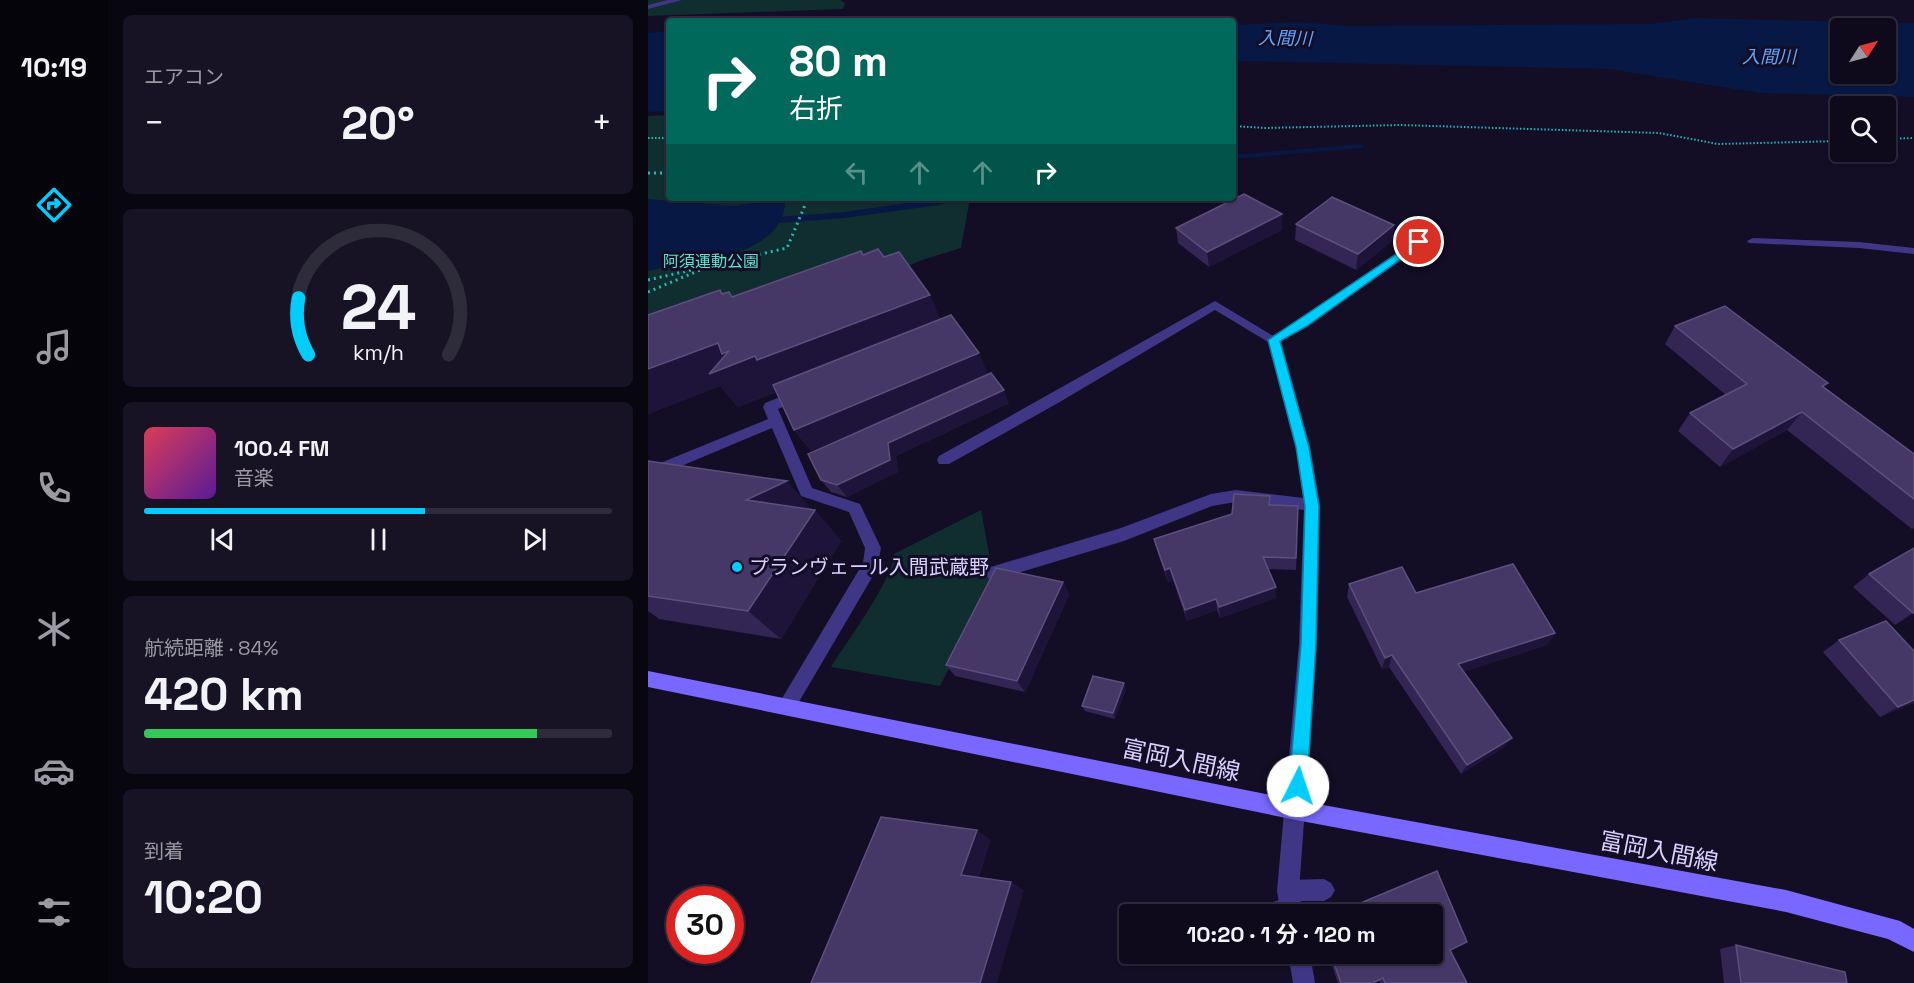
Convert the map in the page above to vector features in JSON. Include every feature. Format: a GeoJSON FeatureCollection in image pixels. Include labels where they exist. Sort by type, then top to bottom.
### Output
{"type":"FeatureCollection","features":[{"type":"Feature","properties":{"kind":"main road","name":"富岡入間線"},"geometry":{"type":"LineString","coordinates":[[648,679],[1296,810],[1786,901],[1892,929],[1914,941]]}},
{"type":"Feature","properties":{"kind":"street"},"geometry":{"type":"LineString","coordinates":[[648,7],[678,0]]}},
{"type":"Feature","properties":{"kind":"street"},"geometry":{"type":"LineString","coordinates":[[1274,340],[1303,323],[1409,250],[1428,234]]}},
{"type":"Feature","properties":{"kind":"street"},"geometry":{"type":"LineString","coordinates":[[1753,241],[1914,250]]}},
{"type":"Feature","properties":{"kind":"street"},"geometry":{"type":"LineString","coordinates":[[944,460],[1053,400],[1215,305],[1274,340],[1303,447],[1312,506],[1308,644],[1290,904]]}},
{"type":"Feature","properties":{"kind":"street"},"geometry":{"type":"LineString","coordinates":[[787,706],[871,564],[873,548],[855,508],[806,492],[801,465],[770,407],[813,389]]}},
{"type":"Feature","properties":{"kind":"street"},"geometry":{"type":"LineString","coordinates":[[648,474],[776,421]]}},
{"type":"Feature","properties":{"kind":"street"},"geometry":{"type":"LineString","coordinates":[[994,573],[1124,534],[1211,500],[1236,496],[1312,506]]}},
{"type":"Feature","properties":{"kind":"street"},"geometry":{"type":"LineString","coordinates":[[1292,904],[1324,890]]}},
{"type":"Feature","properties":{"kind":"street"},"geometry":{"type":"LineString","coordinates":[[1301,964],[1304,983]]}},
{"type":"Feature","properties":{"kind":"path"},"geometry":{"type":"LineString","coordinates":[[1236,126],[1278,128],[1400,125],[1659,132],[1718,144],[1830,141]]}},
{"type":"Feature","properties":{"kind":"path"},"geometry":{"type":"LineString","coordinates":[[648,138],[666,138]]}},
{"type":"Feature","properties":{"kind":"path"},"geometry":{"type":"LineString","coordinates":[[1896,139],[1914,138]]}},
{"type":"Feature","properties":{"kind":"path"},"geometry":{"type":"LineString","coordinates":[[648,173],[666,173]]}},
{"type":"Feature","properties":{"kind":"path"},"geometry":{"type":"LineString","coordinates":[[648,280],[787,248],[806,201]]}},
{"type":"Feature","properties":{"kind":"path"},"geometry":{"type":"LineString","coordinates":[[648,292],[711,266]]}},
{"type":"Feature","properties":{"kind":"green space"},"geometry":{"type":"Polygon","coordinates":[[[648,0],[840,0],[845,3],[843,9],[648,16],[648,0]]]}},
{"type":"Feature","properties":{"kind":"green space","name":"阿須運動公園"},"geometry":{"type":"Polygon","coordinates":[[[666,115],[666,201],[969,201],[961,248],[922,260],[885,276],[648,351],[648,116],[666,115]]]}},
{"type":"Feature","properties":{"kind":"green space"},"geometry":{"type":"Polygon","coordinates":[[[981,510],[994,580],[940,686],[831,667],[887,578],[894,554],[981,510]]]}},
{"type":"Feature","properties":{"kind":"water"},"geometry":{"type":"Polygon","coordinates":[[[944,16],[992,18],[934,18],[944,16]]]}},
{"type":"Feature","properties":{"kind":"water","name":"入間川"},"geometry":{"type":"Polygon","coordinates":[[[1695,18],[1830,21],[1830,84],[1896,84],[1896,23],[1914,23],[1914,97],[1759,93],[1609,69],[1236,61],[1236,25],[1299,22],[1349,26],[1650,24],[1695,18]]]}},
{"type":"Feature","properties":{"kind":"water"},"geometry":{"type":"Polygon","coordinates":[[[666,31],[666,111],[648,112],[648,33],[666,31]]]}},
{"type":"Feature","properties":{"kind":"water"},"geometry":{"type":"Polygon","coordinates":[[[648,199],[735,206],[764,201],[785,201],[781,220],[769,235],[752,246],[709,260],[648,271],[648,199]]]}},
{"type":"Feature","properties":{"kind":"building"},"geometry":{"type":"Polygon","coordinates":[[[1244,194],[1282,214],[1207,252],[1176,228],[1230,201],[1236,201],[1236,198],[1244,194]]]}},
{"type":"Feature","properties":{"kind":"building"},"geometry":{"type":"Polygon","coordinates":[[[1332,197],[1394,225],[1358,254],[1296,224],[1332,197]]]}},
{"type":"Feature","properties":{"kind":"building"},"geometry":{"type":"Polygon","coordinates":[[[878,249],[884,257],[899,252],[930,295],[757,360],[755,356],[709,374],[729,351],[722,354],[718,343],[648,369],[648,315],[720,290],[722,294],[729,292],[732,297],[861,251],[863,255],[878,249]]]}},
{"type":"Feature","properties":{"kind":"building"},"geometry":{"type":"Polygon","coordinates":[[[1725,306],[1828,383],[1822,386],[1914,454],[1914,499],[1802,412],[1733,449],[1690,413],[1747,384],[1675,326],[1725,306]]]}},
{"type":"Feature","properties":{"kind":"building"},"geometry":{"type":"Polygon","coordinates":[[[951,315],[979,353],[794,430],[773,385],[951,315]]]}},
{"type":"Feature","properties":{"kind":"building"},"geometry":{"type":"Polygon","coordinates":[[[991,373],[1004,390],[888,443],[890,460],[837,485],[821,480],[808,454],[991,373]]]}},
{"type":"Feature","properties":{"kind":"building","name":"プランヴェール入間武蔵野"},"geometry":{"type":"Polygon","coordinates":[[[648,461],[787,481],[746,500],[815,510],[748,611],[648,596],[648,461]]]}},
{"type":"Feature","properties":{"kind":"building"},"geometry":{"type":"Polygon","coordinates":[[[1234,494],[1270,496],[1269,505],[1298,506],[1296,558],[1263,557],[1276,587],[1219,607],[1216,599],[1185,610],[1170,568],[1165,570],[1154,539],[1232,514],[1234,494]]]}},
{"type":"Feature","properties":{"kind":"building"},"geometry":{"type":"Polygon","coordinates":[[[1914,548],[1914,612],[1913,613],[1869,574],[1914,548]]]}},
{"type":"Feature","properties":{"kind":"building"},"geometry":{"type":"Polygon","coordinates":[[[1513,564],[1555,633],[1458,664],[1512,738],[1467,765],[1392,655],[1385,658],[1349,584],[1402,567],[1416,593],[1513,564]]]}},
{"type":"Feature","properties":{"kind":"building"},"geometry":{"type":"Polygon","coordinates":[[[996,568],[1063,582],[1017,681],[946,665],[996,568]]]}},
{"type":"Feature","properties":{"kind":"building"},"geometry":{"type":"Polygon","coordinates":[[[1886,621],[1914,651],[1914,700],[1898,707],[1839,640],[1886,621]]]}},
{"type":"Feature","properties":{"kind":"building"},"geometry":{"type":"Polygon","coordinates":[[[1093,676],[1124,683],[1113,713],[1082,706],[1093,676]]]}},
{"type":"Feature","properties":{"kind":"building"},"geometry":{"type":"Polygon","coordinates":[[[881,817],[977,830],[961,875],[1011,882],[980,983],[811,983],[881,817]]]}},
{"type":"Feature","properties":{"kind":"building"},"geometry":{"type":"Polygon","coordinates":[[[1437,871],[1467,942],[1450,950],[1467,983],[1385,983],[1383,978],[1372,983],[1341,983],[1334,964],[1443,964],[1443,904],[1358,904],[1437,871]]]}},
{"type":"Feature","properties":{"kind":"building"},"geometry":{"type":"Polygon","coordinates":[[[1736,945],[1845,972],[1847,983],[1741,983],[1736,945]]]}},
{"type":"Feature","properties":{"kind":"waterway"},"geometry":{"type":"LineString","coordinates":[[1236,157],[1360,146]]}},
{"type":"Feature","properties":{"kind":"waterway"},"geometry":{"type":"LineString","coordinates":[[779,220],[844,215],[943,201]]}},
{"type":"Feature","properties":{"kind":"place","name":"プランヴェール入間武蔵野"},"geometry":{"type":"Point","coordinates":[737,567]}},
{"type":"Feature","properties":{"kind":"route"},"geometry":{"type":"LineString","coordinates":[[1298,786],[1308,644],[1312,506],[1303,447],[1274,340],[1303,323],[1419,242]]}}]}
